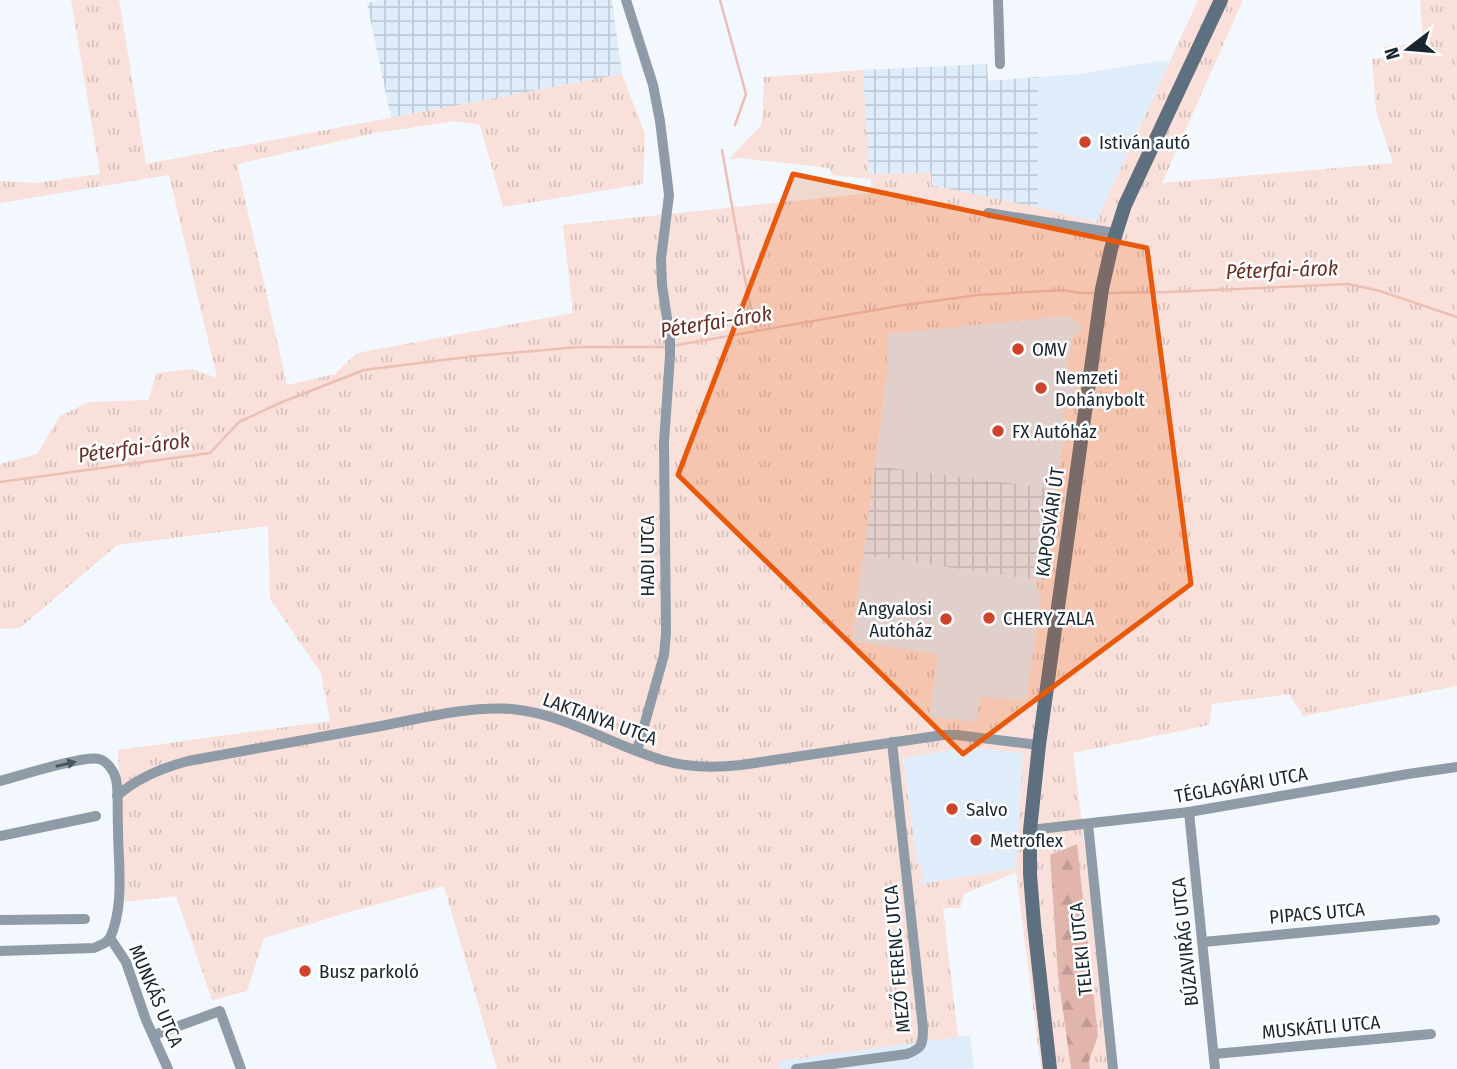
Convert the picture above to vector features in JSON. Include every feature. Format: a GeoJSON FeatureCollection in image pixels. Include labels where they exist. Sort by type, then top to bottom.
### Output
{"type":"FeatureCollection","features":[{"type":"Feature","properties":{"kind":"main road","name":"KAPOSVÁRI ÚT"},"geometry":{"type":"LineString","coordinates":[[1030,830],[1039,745],[1101,295],[1115,233],[1136,181],[1221,0]]}},
{"type":"Feature","properties":{"kind":"main road"},"geometry":{"type":"LineString","coordinates":[[1030,830],[1034,924],[1050,1069]]}},
{"type":"Feature","properties":{"kind":"street","name":"HADI UTCA"},"geometry":{"type":"LineString","coordinates":[[626,0],[653,85],[667,170],[668,210],[661,260],[670,338],[664,442],[664,655],[637,751]]}},
{"type":"Feature","properties":{"kind":"street"},"geometry":{"type":"LineString","coordinates":[[998,0],[1000,65]]}},
{"type":"Feature","properties":{"kind":"street"},"geometry":{"type":"LineString","coordinates":[[988,213],[1115,233]]}},
{"type":"Feature","properties":{"kind":"street","name":"LAKTANYA UTCA"},"geometry":{"type":"LineString","coordinates":[[117,796],[139,780],[188,761],[482,709],[521,710],[553,718],[670,762],[707,768],[943,734],[1039,745]]}},
{"type":"Feature","properties":{"kind":"street","name":"MEZŐ FERENC UTCA"},"geometry":{"type":"LineString","coordinates":[[796,1069],[907,1054],[920,1048],[922,1044],[923,1028],[892,742]]}},
{"type":"Feature","properties":{"kind":"street"},"geometry":{"type":"LineString","coordinates":[[0,780],[70,762],[96,758],[105,762],[114,774],[117,796],[118,906],[115,925],[105,943],[94,947],[0,951]]}},
{"type":"Feature","properties":{"kind":"street","name":"TÉGLAGYÁRI UTCA"},"geometry":{"type":"LineString","coordinates":[[1030,830],[1189,812],[1457,766]]}},
{"type":"Feature","properties":{"kind":"street","name":"BÚZAVIRÁG UTCA"},"geometry":{"type":"LineString","coordinates":[[1189,812],[1215,1069]]}},
{"type":"Feature","properties":{"kind":"street"},"geometry":{"type":"LineString","coordinates":[[0,836],[96,816]]}},
{"type":"Feature","properties":{"kind":"street","name":"TELEKI UTCA"},"geometry":{"type":"LineString","coordinates":[[1088,824],[1113,1069]]}},
{"type":"Feature","properties":{"kind":"street"},"geometry":{"type":"LineString","coordinates":[[0,920],[85,919]]}},
{"type":"Feature","properties":{"kind":"street","name":"PIPACS UTCA"},"geometry":{"type":"LineString","coordinates":[[1203,942],[1435,920]]}},
{"type":"Feature","properties":{"kind":"street","name":"MUNKÁS UTCA"},"geometry":{"type":"LineString","coordinates":[[110,938],[126,962],[146,1020],[168,1069]]}},
{"type":"Feature","properties":{"kind":"street"},"geometry":{"type":"LineString","coordinates":[[153,1035],[220,1011],[241,1069]]}},
{"type":"Feature","properties":{"kind":"street","name":"MUSKÁTLI UTCA"},"geometry":{"type":"LineString","coordinates":[[1214,1054],[1431,1034]]}},
{"type":"Feature","properties":{"kind":"highlighted area"},"geometry":{"type":"Polygon","coordinates":[[[793,174],[1147,248],[1191,584],[963,754],[678,475],[793,174]]]}},
{"type":"Feature","properties":{"kind":"shaded area"},"geometry":{"type":"Polygon","coordinates":[[[381,0],[612,0],[622,74],[391,118],[367,3],[381,0]]]}},
{"type":"Feature","properties":{"kind":"shaded area","name":"Istiván autó"},"geometry":{"type":"Polygon","coordinates":[[[1160,61],[1169,62],[1096,222],[1038,208],[1038,77],[1080,74],[1160,61]]]}},
{"type":"Feature","properties":{"kind":"shaded area"},"geometry":{"type":"Polygon","coordinates":[[[987,64],[988,81],[1038,77],[1038,208],[931,185],[930,173],[869,174],[863,70],[987,64]]]}},
{"type":"Feature","properties":{"kind":"shaded area"},"geometry":{"type":"Polygon","coordinates":[[[1066,316],[1081,326],[1071,370],[1076,386],[1074,398],[1058,398],[1058,402],[1066,402],[1063,419],[1066,420],[1056,489],[875,466],[885,390],[888,334],[1066,316]]]}},
{"type":"Feature","properties":{"kind":"shaded area"},"geometry":{"type":"Polygon","coordinates":[[[875,466],[1056,489],[1044,581],[863,555],[875,466]]]}},
{"type":"Feature","properties":{"kind":"shaded area","name":"Angyalosi Autóház"},"geometry":{"type":"Polygon","coordinates":[[[863,555],[1035,580],[1041,597],[1026,701],[976,722],[930,717],[852,641],[863,555]]]}},
{"type":"Feature","properties":{"kind":"shaded area"},"geometry":{"type":"Polygon","coordinates":[[[969,747],[1023,753],[1016,869],[916,884],[921,866],[917,864],[903,758],[969,747]]]}},
{"type":"Feature","properties":{"kind":"shaded area"},"geometry":{"type":"Polygon","coordinates":[[[970,1035],[974,1069],[779,1069],[778,1061],[970,1035]]]}},
{"type":"Feature","properties":{"kind":"green space"},"geometry":{"type":"Polygon","coordinates":[[[71,0],[119,0],[146,164],[622,74],[645,134],[643,184],[503,207],[480,125],[455,121],[375,133],[237,164],[287,385],[335,374],[357,353],[573,313],[563,225],[871,193],[871,179],[832,175],[829,168],[729,159],[762,124],[764,77],[863,70],[869,174],[931,173],[931,185],[1096,222],[1198,0],[1243,0],[1162,183],[1393,163],[1376,111],[1372,59],[1383,58],[1383,47],[1423,43],[1420,0],[1457,0],[1457,686],[1303,716],[1289,694],[1212,704],[1209,725],[1073,753],[1113,1069],[1090,1069],[1089,1061],[1098,1036],[1050,855],[1058,976],[1071,1069],[1041,1069],[1016,872],[964,894],[960,908],[943,908],[958,1037],[779,1061],[779,1069],[497,1069],[444,886],[264,938],[247,991],[212,1000],[176,896],[125,902],[118,750],[330,721],[321,673],[270,599],[268,526],[117,545],[20,628],[0,629],[0,464],[37,454],[60,416],[89,402],[148,400],[157,373],[193,369],[217,378],[169,175],[0,203],[0,181],[35,183],[100,174],[71,0]],[[1066,316],[888,334],[888,366],[852,641],[938,654],[930,717],[976,722],[980,697],[1026,700],[1041,597],[1035,580],[1044,580],[1066,420],[1063,420],[1065,403],[1058,402],[1058,397],[1073,398],[1075,386],[1075,378],[1067,368],[1072,339],[1081,326],[1066,316]],[[969,747],[903,758],[917,863],[921,866],[923,876],[918,884],[1016,869],[1023,753],[969,747]]]}},
{"type":"Feature","properties":{"kind":"green space"},"geometry":{"type":"Polygon","coordinates":[[[1077,844],[1098,1036],[1089,1061],[1090,1069],[1071,1069],[1058,976],[1050,855],[1077,844]]]}},
{"type":"Feature","properties":{"kind":"waterway"},"geometry":{"type":"LineString","coordinates":[[720,0],[746,94],[735,125]]}},
{"type":"Feature","properties":{"kind":"waterway"},"geometry":{"type":"LineString","coordinates":[[722,150],[756,329]]}},
{"type":"Feature","properties":{"kind":"waterway","name":"Péterfai-árok"},"geometry":{"type":"LineString","coordinates":[[1105,293],[1348,284],[1380,291],[1457,317]]}},
{"type":"Feature","properties":{"kind":"waterway","name":"Péterfai-árok"},"geometry":{"type":"LineString","coordinates":[[672,346],[898,306],[978,295],[1063,290],[1095,293]]}},
{"type":"Feature","properties":{"kind":"waterway","name":"Péterfai-árok"},"geometry":{"type":"LineString","coordinates":[[0,482],[210,453],[239,422],[364,370],[475,356],[579,347],[666,347]]}},
{"type":"Feature","properties":{"kind":"place","name":"Istiván autó"},"geometry":{"type":"Point","coordinates":[1085,142]}},
{"type":"Feature","properties":{"kind":"place","name":"OMV"},"geometry":{"type":"Point","coordinates":[1018,349]}},
{"type":"Feature","properties":{"kind":"place","name":"Nemzeti Dohánybolt"},"geometry":{"type":"Point","coordinates":[1041,388]}},
{"type":"Feature","properties":{"kind":"place","name":"FX Autóház"},"geometry":{"type":"Point","coordinates":[998,431]}},
{"type":"Feature","properties":{"kind":"place","name":"CHERY ZALA"},"geometry":{"type":"Point","coordinates":[989,618]}},
{"type":"Feature","properties":{"kind":"place","name":"Angyalosi Autóház"},"geometry":{"type":"Point","coordinates":[946,619]}},
{"type":"Feature","properties":{"kind":"place","name":"Salvo"},"geometry":{"type":"Point","coordinates":[952,809]}},
{"type":"Feature","properties":{"kind":"place","name":"Metroflex"},"geometry":{"type":"Point","coordinates":[976,840]}},
{"type":"Feature","properties":{"kind":"place","name":"Busz parkoló"},"geometry":{"type":"Point","coordinates":[305,971]}}]}
